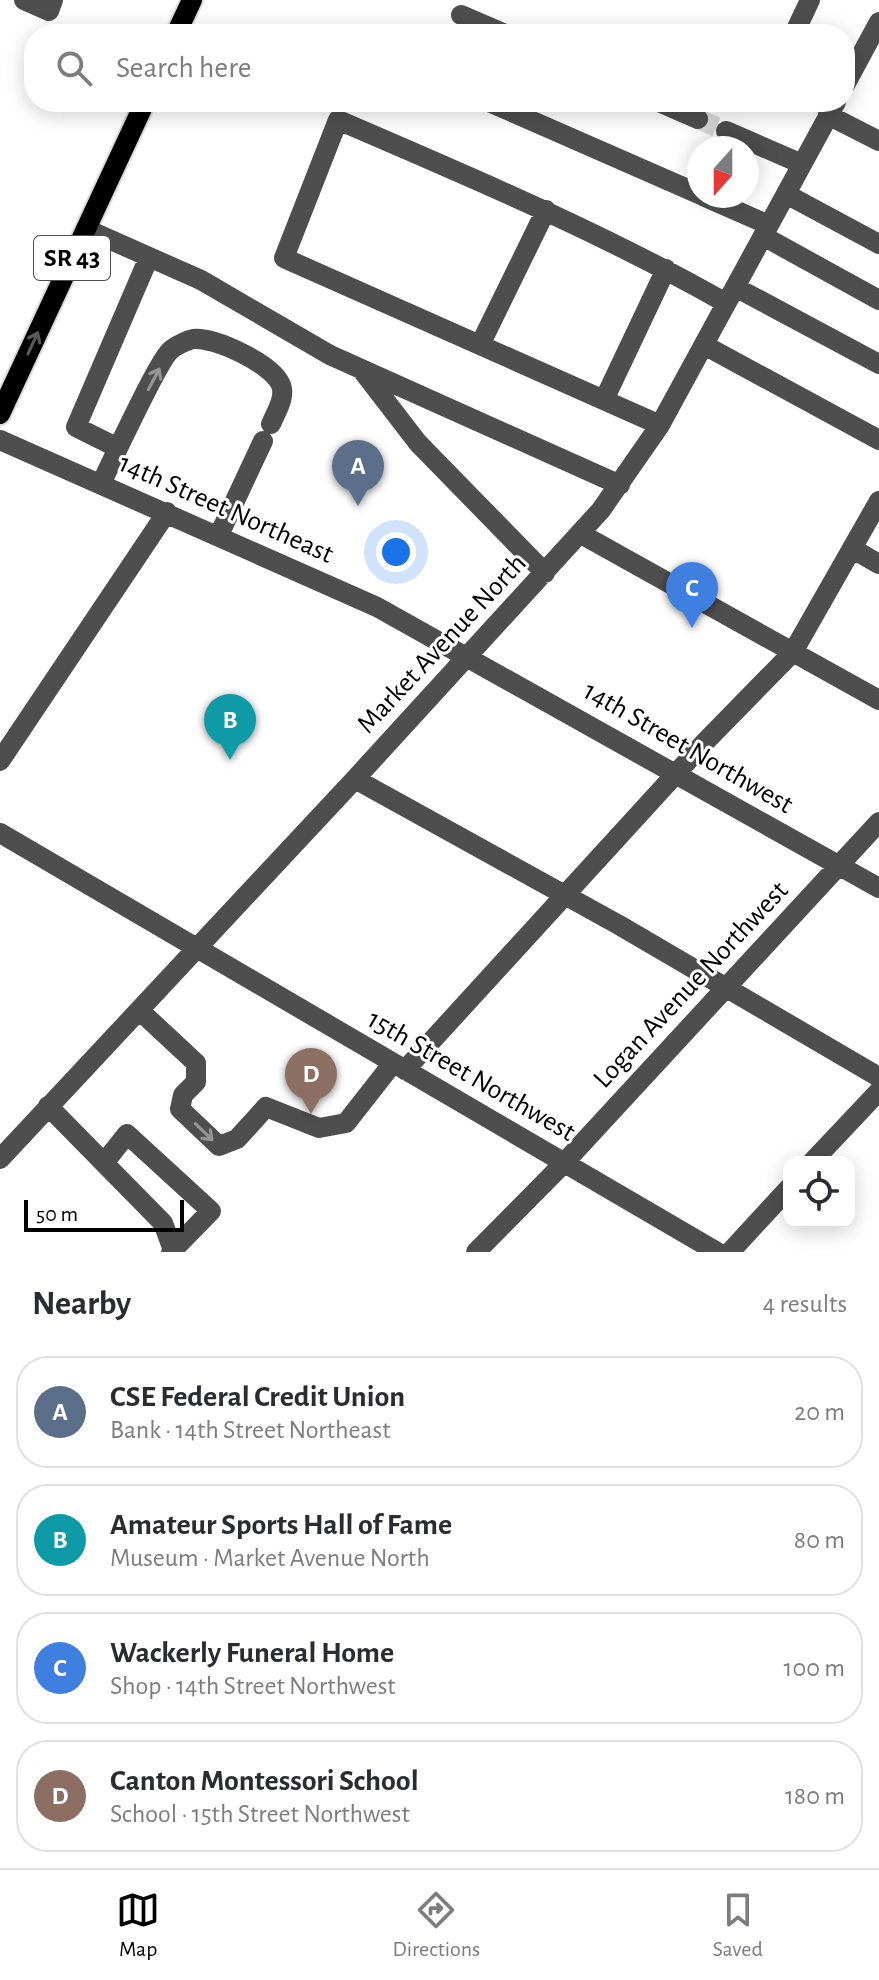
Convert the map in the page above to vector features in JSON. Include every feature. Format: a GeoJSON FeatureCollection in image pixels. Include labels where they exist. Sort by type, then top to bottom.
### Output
{"type":"FeatureCollection","features":[{"type":"Feature","properties":{"kind":"main road"},"geometry":{"type":"LineString","coordinates":[[181,24],[192,0]]}},
{"type":"Feature","properties":{"kind":"main road","name":"SR 43"},"geometry":{"type":"LineString","coordinates":[[0,414],[140,112]]}},
{"type":"Feature","properties":{"kind":"street"},"geometry":{"type":"LineString","coordinates":[[24,0],[49,11],[53,0]]}},
{"type":"Feature","properties":{"kind":"street"},"geometry":{"type":"LineString","coordinates":[[799,24],[810,0]]}},
{"type":"Feature","properties":{"kind":"street"},"geometry":{"type":"LineString","coordinates":[[461,15],[482,24]]}},
{"type":"Feature","properties":{"kind":"street"},"geometry":{"type":"LineString","coordinates":[[855,66],[879,22]]}},
{"type":"Feature","properties":{"kind":"street"},"geometry":{"type":"LineString","coordinates":[[512,112],[687,189]]}},
{"type":"Feature","properties":{"kind":"street"},"geometry":{"type":"LineString","coordinates":[[682,112],[698,119]]}},
{"type":"Feature","properties":{"kind":"street","name":"Market Avenue North"},"geometry":{"type":"LineString","coordinates":[[0,1159],[469,656],[581,534],[620,485],[660,425],[830,112]]}},
{"type":"Feature","properties":{"kind":"street"},"geometry":{"type":"LineString","coordinates":[[838,112],[879,141]]}},
{"type":"Feature","properties":{"kind":"street"},"geometry":{"type":"LineString","coordinates":[[660,425],[284,258],[338,120],[546,210],[666,269],[731,295],[879,364]]}},
{"type":"Feature","properties":{"kind":"street"},"geometry":{"type":"LineString","coordinates":[[726,131],[802,164]]}},
{"type":"Feature","properties":{"kind":"street"},"geometry":{"type":"LineString","coordinates":[[786,194],[879,244]]}},
{"type":"Feature","properties":{"kind":"street"},"geometry":{"type":"LineString","coordinates":[[724,208],[879,300]]}},
{"type":"Feature","properties":{"kind":"street"},"geometry":{"type":"LineString","coordinates":[[480,345],[546,210]]}},
{"type":"Feature","properties":{"kind":"street"},"geometry":{"type":"LineString","coordinates":[[86,229],[201,280],[330,355],[620,485]]}},
{"type":"Feature","properties":{"kind":"street"},"geometry":{"type":"LineString","coordinates":[[118,448],[76,427],[149,257]]}},
{"type":"Feature","properties":{"kind":"street"},"geometry":{"type":"LineString","coordinates":[[604,400],[666,269]]}},
{"type":"Feature","properties":{"kind":"street"},"geometry":{"type":"LineString","coordinates":[[101,484],[169,350],[194,339],[229,346],[269,370],[281,384],[282,392],[281,402],[219,535]]}},
{"type":"Feature","properties":{"kind":"street"},"geometry":{"type":"LineString","coordinates":[[704,345],[879,440]]}},
{"type":"Feature","properties":{"kind":"street"},"geometry":{"type":"LineString","coordinates":[[360,367],[418,443],[545,573]]}},
{"type":"Feature","properties":{"kind":"street","name":"14th Street Northeast"},"geometry":{"type":"LineString","coordinates":[[0,440],[377,607],[469,656]]}},
{"type":"Feature","properties":{"kind":"street"},"geometry":{"type":"LineString","coordinates":[[139,1010],[196,1063],[196,1082],[183,1095],[180,1109],[219,1146],[237,1139],[266,1107],[319,1128],[346,1123],[793,652],[879,501]]}},
{"type":"Feature","properties":{"kind":"street"},"geometry":{"type":"LineString","coordinates":[[0,761],[167,512]]}},
{"type":"Feature","properties":{"kind":"street"},"geometry":{"type":"LineString","coordinates":[[581,534],[879,700]]}},
{"type":"Feature","properties":{"kind":"street"},"geometry":{"type":"LineString","coordinates":[[853,549],[879,564]]}},
{"type":"Feature","properties":{"kind":"street","name":"14th Street Northwest"},"geometry":{"type":"LineString","coordinates":[[469,656],[879,888]]}},
{"type":"Feature","properties":{"kind":"street"},"geometry":{"type":"LineString","coordinates":[[355,779],[565,895],[879,1077]]}},
{"type":"Feature","properties":{"kind":"street","name":"Logan Avenue Northwest"},"geometry":{"type":"LineString","coordinates":[[476,1252],[564,1163],[879,822]]}},
{"type":"Feature","properties":{"kind":"street","name":"15th Street Northwest"},"geometry":{"type":"LineString","coordinates":[[0,833],[717,1252]]}},
{"type":"Feature","properties":{"kind":"street"},"geometry":{"type":"LineString","coordinates":[[818,1156],[879,1091]]}},
{"type":"Feature","properties":{"kind":"street"},"geometry":{"type":"LineString","coordinates":[[48,1106],[104,1163],[163,1223],[172,1251],[211,1211],[127,1134],[104,1163]]}},
{"type":"Feature","properties":{"kind":"street"},"geometry":{"type":"LineString","coordinates":[[730,1252],[783,1195]]}},
{"type":"Feature","properties":{"kind":"tunnel"},"geometry":{"type":"LineString","coordinates":[[698,119],[726,131]]}},
{"type":"Feature","properties":{"kind":"place","name":"CSE Federal Credit Union"},"geometry":{"type":"Point","coordinates":[358,506]}},
{"type":"Feature","properties":{"kind":"place","name":"Wackerly Funeral Home"},"geometry":{"type":"Point","coordinates":[692,628]}},
{"type":"Feature","properties":{"kind":"place","name":"Amateur Sports Hall of Fame"},"geometry":{"type":"Point","coordinates":[230,760]}},
{"type":"Feature","properties":{"kind":"place","name":"Canton Montessori School"},"geometry":{"type":"Point","coordinates":[311,1114]}}]}
